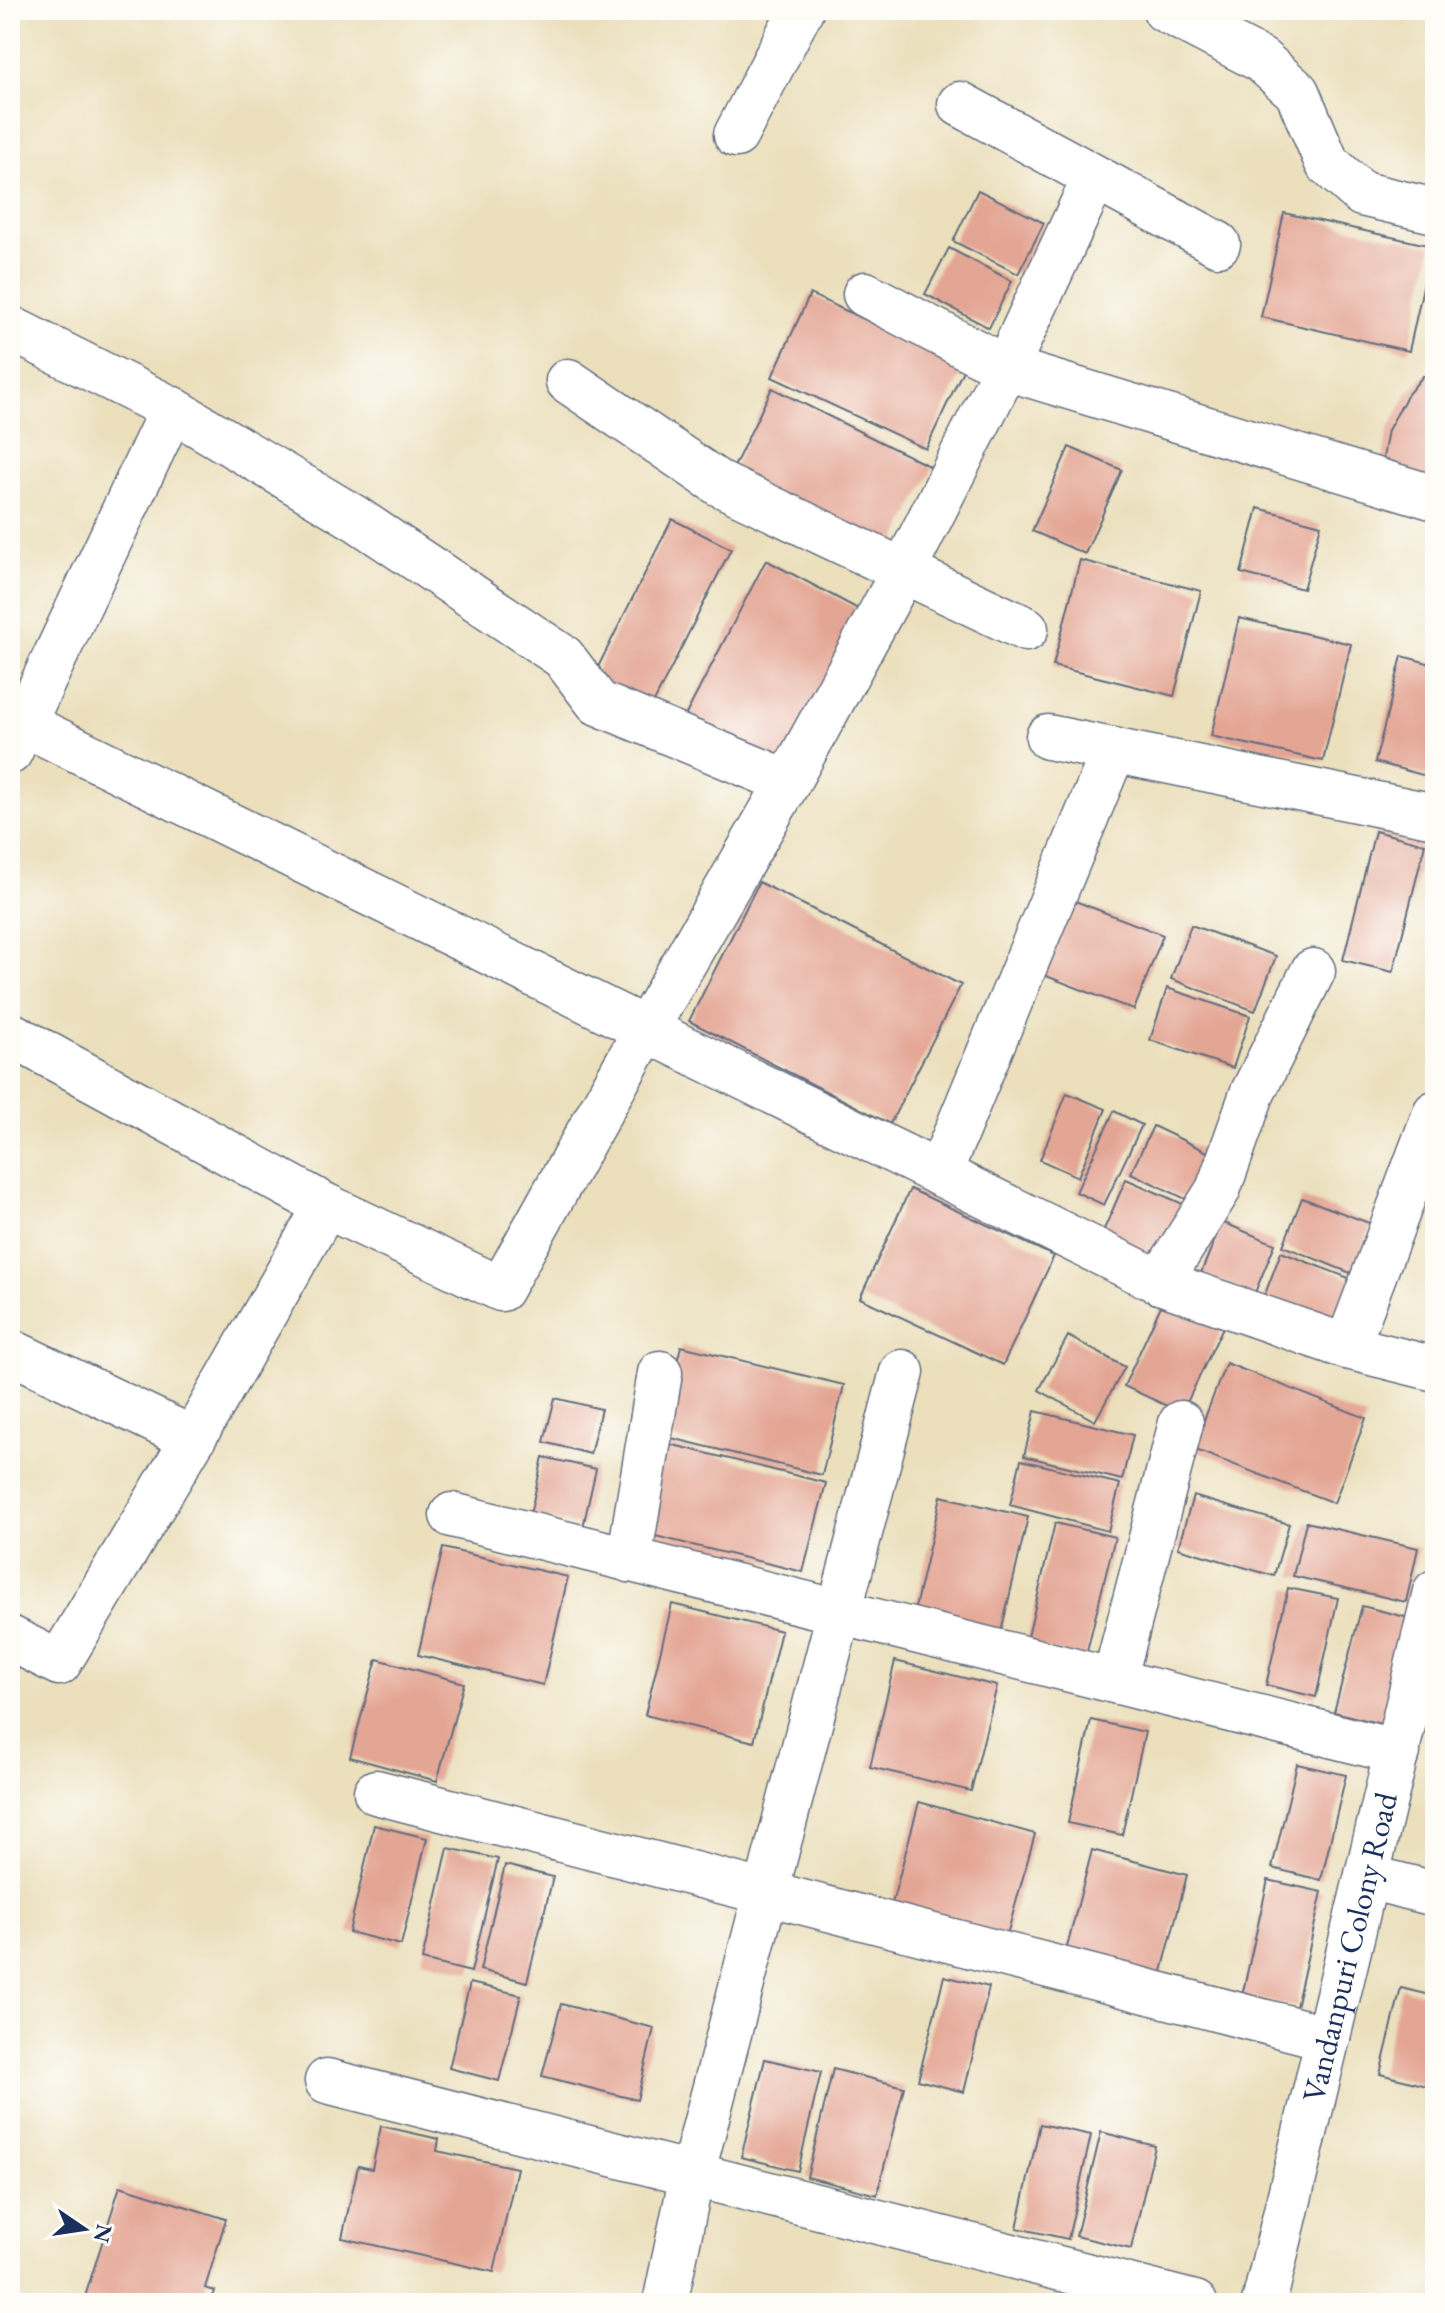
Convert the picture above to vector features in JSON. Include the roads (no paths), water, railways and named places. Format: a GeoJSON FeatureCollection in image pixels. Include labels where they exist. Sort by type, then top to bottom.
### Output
{"type":"FeatureCollection","features":[{"type":"Feature","properties":{"kind":"street"},"geometry":{"type":"LineString","coordinates":[[736,135],[801,10]]}},
{"type":"Feature","properties":{"kind":"street"},"geometry":{"type":"LineString","coordinates":[[1165,10],[1261,60],[1297,92],[1327,163],[1362,194],[1435,211]]}},
{"type":"Feature","properties":{"kind":"street"},"geometry":{"type":"LineString","coordinates":[[960,104],[1218,244]]}},
{"type":"Feature","properties":{"kind":"street"},"geometry":{"type":"LineString","coordinates":[[10,1034],[326,1206],[501,1289],[788,782],[904,570],[1006,368],[1094,179]]}},
{"type":"Feature","properties":{"kind":"street"},"geometry":{"type":"LineString","coordinates":[[865,294],[1006,368],[1435,498]]}},
{"type":"Feature","properties":{"kind":"street"},"geometry":{"type":"LineString","coordinates":[[10,328],[172,409],[355,518],[563,657],[598,703],[788,782]]}},
{"type":"Feature","properties":{"kind":"street"},"geometry":{"type":"LineString","coordinates":[[568,381],[720,484],[1026,629]]}},
{"type":"Feature","properties":{"kind":"street"},"geometry":{"type":"LineString","coordinates":[[172,409],[15,731],[645,1031],[1160,1282],[1347,1347],[1435,1369]]}},
{"type":"Feature","properties":{"kind":"street"},"geometry":{"type":"LineString","coordinates":[[1048,737],[1435,816]]}},
{"type":"Feature","properties":{"kind":"street"},"geometry":{"type":"LineString","coordinates":[[939,1174],[1114,750]]}},
{"type":"Feature","properties":{"kind":"street"},"geometry":{"type":"LineString","coordinates":[[1160,1282],[1218,1190],[1252,1094],[1313,971]]}},
{"type":"Feature","properties":{"kind":"street"},"geometry":{"type":"LineString","coordinates":[[1347,1347],[1435,1113]]}},
{"type":"Feature","properties":{"kind":"street"},"geometry":{"type":"LineString","coordinates":[[10,1638],[59,1663],[193,1439],[326,1206]]}},
{"type":"Feature","properties":{"kind":"street"},"geometry":{"type":"LineString","coordinates":[[10,1351],[193,1439]]}},
{"type":"Feature","properties":{"kind":"street"},"geometry":{"type":"LineString","coordinates":[[665,2303],[692,2175],[902,1372]]}},
{"type":"Feature","properties":{"kind":"street"},"geometry":{"type":"LineString","coordinates":[[629,1560],[660,1373]]}},
{"type":"Feature","properties":{"kind":"street"},"geometry":{"type":"LineString","coordinates":[[1114,1681],[1181,1423]]}},
{"type":"Feature","properties":{"kind":"street"},"geometry":{"type":"LineString","coordinates":[[452,1515],[1398,1752]]}},
{"type":"Feature","properties":{"kind":"street","name":"Vandanpuri Colony Road"},"geometry":{"type":"LineString","coordinates":[[1264,2303],[1398,1752],[1429,1641],[1435,1592]]}},
{"type":"Feature","properties":{"kind":"street"},"geometry":{"type":"LineString","coordinates":[[376,1792],[1328,2038]]}},
{"type":"Feature","properties":{"kind":"street"},"geometry":{"type":"LineString","coordinates":[[1368,1877],[1435,1894]]}},
{"type":"Feature","properties":{"kind":"street"},"geometry":{"type":"LineString","coordinates":[[327,2081],[1195,2303]]}}]}
